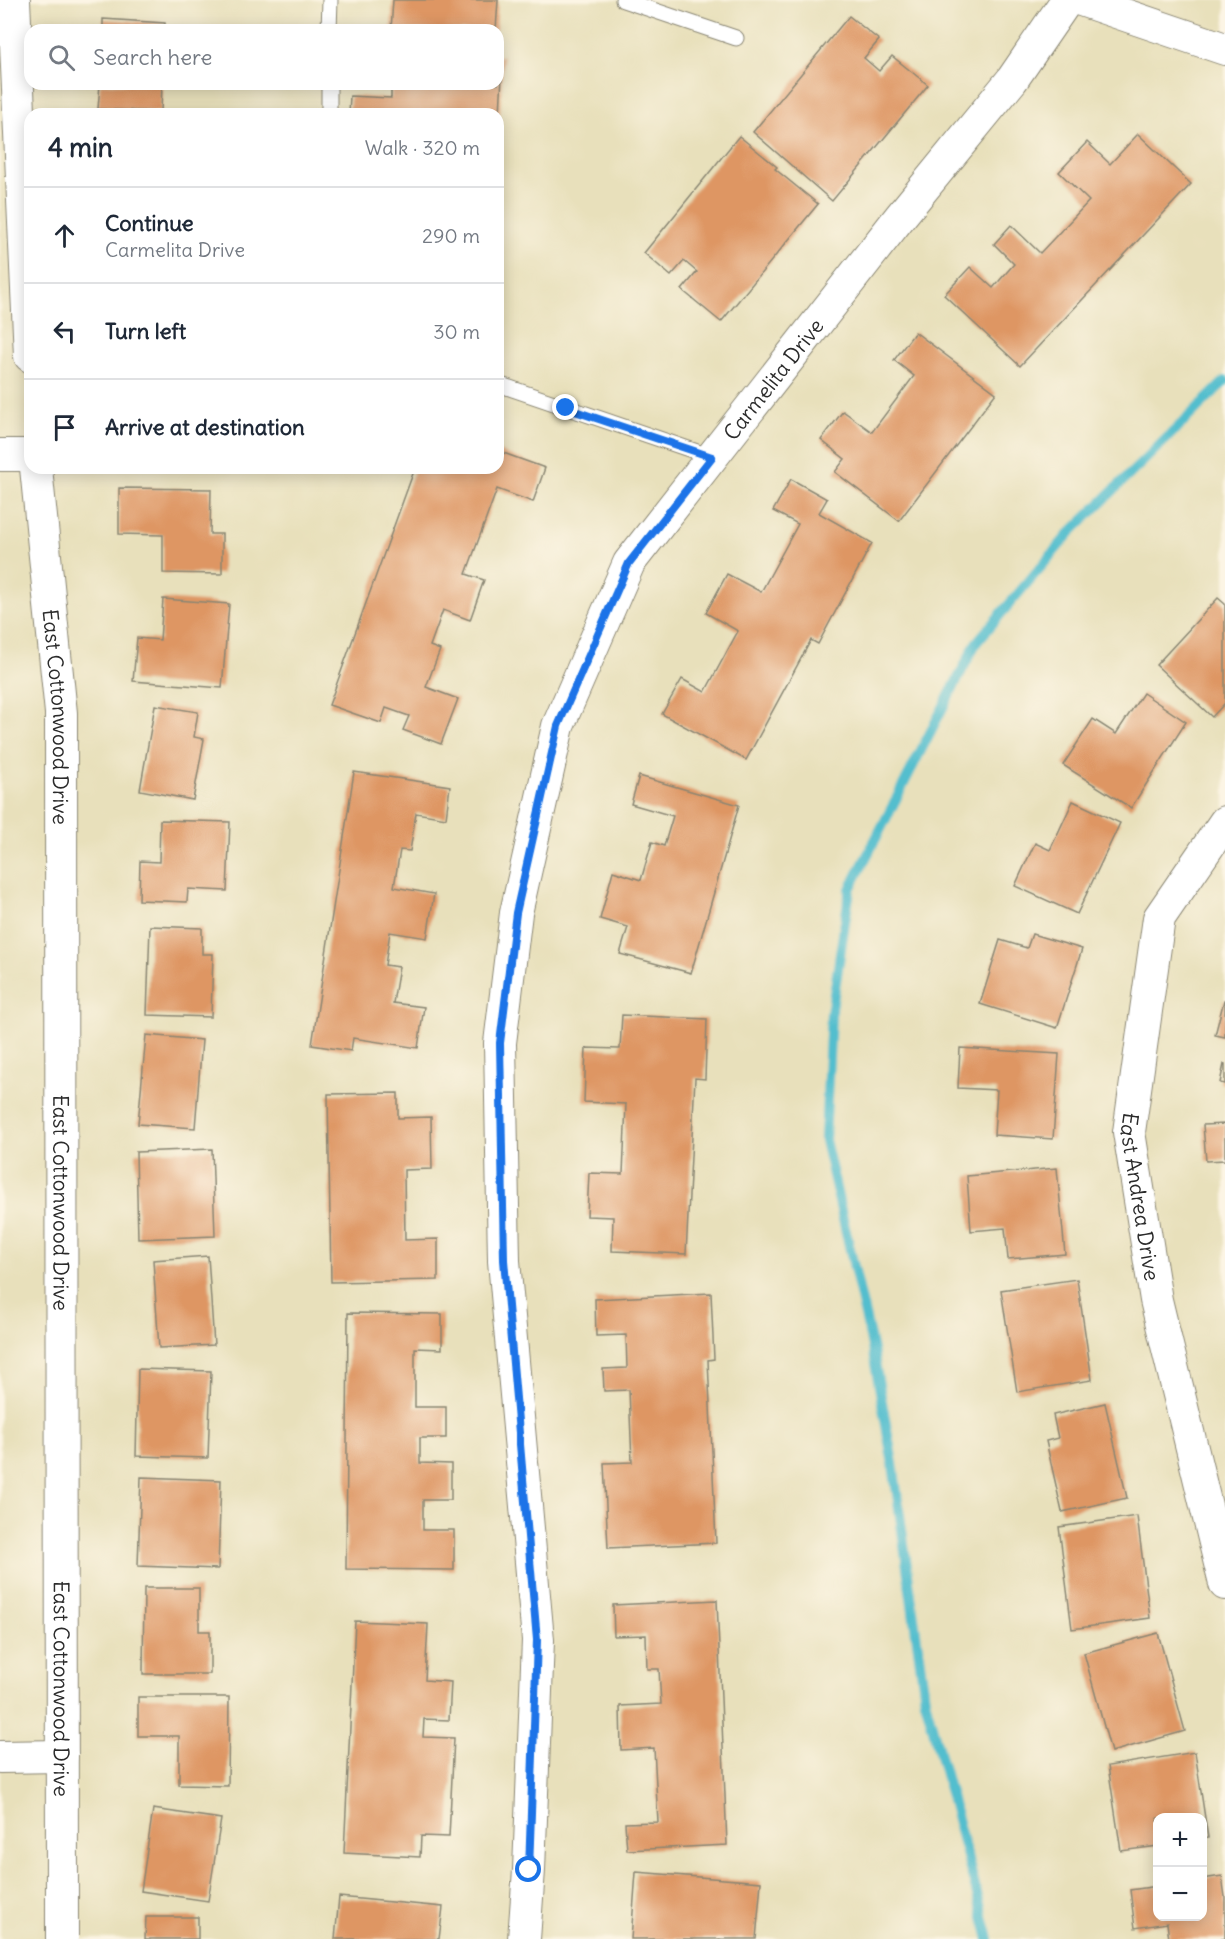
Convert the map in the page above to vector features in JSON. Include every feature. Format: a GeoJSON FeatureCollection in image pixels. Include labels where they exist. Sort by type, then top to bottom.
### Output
{"type":"FeatureCollection","features":[{"type":"Feature","properties":{"kind":"street"},"geometry":{"type":"LineString","coordinates":[[14,0],[24,222]]}},
{"type":"Feature","properties":{"kind":"street","name":"Carmelita Drive"},"geometry":{"type":"LineString","coordinates":[[524,1939],[529,1870],[537,1640],[504,1260],[500,1043],[515,925],[558,726],[629,563],[893,226],[1012,80],[1068,0]]}},
{"type":"Feature","properties":{"kind":"street"},"geometry":{"type":"LineString","coordinates":[[1081,0],[1225,49]]}},
{"type":"Feature","properties":{"kind":"street"},"geometry":{"type":"LineString","coordinates":[[0,455],[24,455]]}},
{"type":"Feature","properties":{"kind":"street","name":"East Cottonwood Drive"},"geometry":{"type":"LineString","coordinates":[[37,474],[61,713],[62,1939]]}},
{"type":"Feature","properties":{"kind":"street","name":"East Andrea Drive"},"geometry":{"type":"LineString","coordinates":[[1225,822],[1159,918],[1129,1132],[1156,1300],[1225,1584]]}},
{"type":"Feature","properties":{"kind":"street"},"geometry":{"type":"LineString","coordinates":[[0,1757],[62,1756]]}},
{"type":"Feature","properties":{"kind":"lane"},"geometry":{"type":"LineString","coordinates":[[330,0],[330,24]]}},
{"type":"Feature","properties":{"kind":"lane"},"geometry":{"type":"LineString","coordinates":[[623,0],[736,38]]}},
{"type":"Feature","properties":{"kind":"lane"},"geometry":{"type":"LineString","coordinates":[[329,90],[329,108]]}},
{"type":"Feature","properties":{"kind":"lane"},"geometry":{"type":"LineString","coordinates":[[504,386],[712,457]]}},
{"type":"Feature","properties":{"kind":"building"},"geometry":{"type":"Polygon","coordinates":[[[393,0],[498,0],[496,24],[391,24],[393,0]]]}},
{"type":"Feature","properties":{"kind":"building"},"geometry":{"type":"Polygon","coordinates":[[[849,16],[879,40],[864,58],[879,71],[892,56],[928,85],[832,201],[753,132],[849,16]]]}},
{"type":"Feature","properties":{"kind":"building"},"geometry":{"type":"Polygon","coordinates":[[[103,19],[165,23],[165,24],[103,24],[103,19]]]}},
{"type":"Feature","properties":{"kind":"building"},"geometry":{"type":"Polygon","coordinates":[[[100,90],[162,90],[161,108],[98,108],[100,90]]]}},
{"type":"Feature","properties":{"kind":"building"},"geometry":{"type":"Polygon","coordinates":[[[391,90],[501,90],[500,108],[349,108],[350,96],[391,98],[391,90]]]}},
{"type":"Feature","properties":{"kind":"building"},"geometry":{"type":"Polygon","coordinates":[[[1138,134],[1191,184],[1020,366],[944,295],[970,267],[993,288],[1014,264],[994,244],[1011,225],[1040,253],[1089,201],[1059,172],[1087,142],[1110,164],[1138,134]]]}},
{"type":"Feature","properties":{"kind":"building"},"geometry":{"type":"Polygon","coordinates":[[[739,136],[818,204],[721,322],[682,290],[697,272],[684,261],[671,276],[644,253],[739,136]]]}},
{"type":"Feature","properties":{"kind":"building"},"geometry":{"type":"Polygon","coordinates":[[[915,332],[996,393],[899,521],[835,472],[845,459],[821,440],[843,411],[872,432],[914,376],[894,360],[915,332]]]}},
{"type":"Feature","properties":{"kind":"building"},"geometry":{"type":"Polygon","coordinates":[[[504,453],[545,468],[533,502],[497,489],[466,574],[484,580],[470,620],[443,610],[430,646],[440,650],[426,687],[458,699],[441,744],[403,730],[409,716],[386,708],[381,723],[329,705],[413,474],[504,474],[504,453]]]}},
{"type":"Feature","properties":{"kind":"building"},"geometry":{"type":"Polygon","coordinates":[[[791,479],[827,499],[819,513],[872,543],[818,644],[811,640],[746,760],[662,714],[682,679],[705,692],[738,631],[706,613],[727,574],[761,592],[798,524],[773,511],[791,479]]]}},
{"type":"Feature","properties":{"kind":"building"},"geometry":{"type":"Polygon","coordinates":[[[119,488],[211,489],[210,534],[222,534],[222,574],[163,573],[163,535],[119,534],[119,488]]]}},
{"type":"Feature","properties":{"kind":"building"},"geometry":{"type":"Polygon","coordinates":[[[1218,598],[1225,604],[1225,703],[1212,717],[1156,665],[1218,598]]]}},
{"type":"Feature","properties":{"kind":"building"},"geometry":{"type":"Polygon","coordinates":[[[163,599],[229,604],[222,688],[133,681],[137,638],[160,640],[163,599]]]}},
{"type":"Feature","properties":{"kind":"building"},"geometry":{"type":"Polygon","coordinates":[[[1143,693],[1186,722],[1131,808],[1063,765],[1093,719],[1116,734],[1143,693]]]}},
{"type":"Feature","properties":{"kind":"building"},"geometry":{"type":"Polygon","coordinates":[[[155,705],[198,712],[194,737],[204,739],[193,800],[140,790],[155,705]]]}},
{"type":"Feature","properties":{"kind":"building"},"geometry":{"type":"Polygon","coordinates":[[[354,772],[450,786],[446,818],[416,813],[410,851],[400,850],[394,887],[434,894],[427,938],[390,932],[385,965],[399,967],[393,1003],[424,1007],[418,1048],[353,1038],[351,1051],[312,1045],[354,772]]]}},
{"type":"Feature","properties":{"kind":"building"},"geometry":{"type":"Polygon","coordinates":[[[639,776],[739,805],[691,973],[620,954],[628,927],[600,919],[613,871],[641,880],[652,842],[664,846],[673,816],[631,804],[639,776]]]}},
{"type":"Feature","properties":{"kind":"building"},"geometry":{"type":"Polygon","coordinates":[[[1073,801],[1120,823],[1077,914],[1015,886],[1035,843],[1050,850],[1073,801]]]}},
{"type":"Feature","properties":{"kind":"building"},"geometry":{"type":"Polygon","coordinates":[[[160,820],[230,822],[227,891],[188,889],[187,902],[139,900],[140,861],[159,862],[160,820]]]}},
{"type":"Feature","properties":{"kind":"building"},"geometry":{"type":"Polygon","coordinates":[[[150,926],[202,928],[202,954],[213,954],[211,1017],[147,1015],[150,926]]]}},
{"type":"Feature","properties":{"kind":"building"},"geometry":{"type":"Polygon","coordinates":[[[1032,934],[1082,949],[1057,1028],[980,1004],[1000,940],[1027,948],[1032,934]]]}},
{"type":"Feature","properties":{"kind":"building"},"geometry":{"type":"Polygon","coordinates":[[[1225,1000],[1225,1037],[1215,1035],[1225,1000]]]}},
{"type":"Feature","properties":{"kind":"building"},"geometry":{"type":"Polygon","coordinates":[[[622,1015],[707,1019],[705,1079],[695,1078],[686,1254],[612,1251],[613,1217],[587,1216],[589,1173],[623,1174],[626,1104],[584,1102],[586,1048],[620,1049],[622,1015]]]}},
{"type":"Feature","properties":{"kind":"building"},"geometry":{"type":"Polygon","coordinates":[[[146,1035],[202,1040],[195,1128],[138,1124],[146,1035]]]}},
{"type":"Feature","properties":{"kind":"building"},"geometry":{"type":"Polygon","coordinates":[[[960,1048],[1059,1054],[1053,1139],[994,1135],[997,1090],[958,1088],[960,1048]]]}},
{"type":"Feature","properties":{"kind":"building"},"geometry":{"type":"Polygon","coordinates":[[[1225,1064],[1225,1084],[1220,1083],[1225,1064]]]}},
{"type":"Feature","properties":{"kind":"building"},"geometry":{"type":"Polygon","coordinates":[[[398,1093],[398,1118],[431,1117],[432,1169],[404,1170],[405,1240],[438,1239],[438,1280],[331,1282],[328,1094],[398,1093]]]}},
{"type":"Feature","properties":{"kind":"building"},"geometry":{"type":"Polygon","coordinates":[[[1225,1124],[1225,1160],[1206,1161],[1203,1125],[1225,1124]]]}},
{"type":"Feature","properties":{"kind":"building"},"geometry":{"type":"Polygon","coordinates":[[[212,1149],[215,1236],[138,1239],[136,1152],[212,1149]]]}},
{"type":"Feature","properties":{"kind":"building"},"geometry":{"type":"Polygon","coordinates":[[[1057,1168],[1065,1254],[1008,1259],[1005,1228],[971,1231],[967,1176],[1057,1168]]]}},
{"type":"Feature","properties":{"kind":"building"},"geometry":{"type":"Polygon","coordinates":[[[208,1256],[214,1345],[159,1348],[153,1260],[208,1256]]]}},
{"type":"Feature","properties":{"kind":"building"},"geometry":{"type":"Polygon","coordinates":[[[1077,1279],[1092,1380],[1017,1392],[1001,1290],[1077,1279]]]}},
{"type":"Feature","properties":{"kind":"building"},"geometry":{"type":"Polygon","coordinates":[[[711,1293],[714,1359],[708,1360],[716,1543],[608,1548],[604,1463],[632,1462],[629,1390],[604,1391],[603,1369],[627,1368],[626,1335],[596,1336],[595,1299],[711,1293]]]}},
{"type":"Feature","properties":{"kind":"building"},"geometry":{"type":"Polygon","coordinates":[[[348,1313],[442,1314],[442,1349],[415,1348],[415,1407],[446,1407],[446,1438],[420,1438],[420,1463],[451,1464],[451,1500],[423,1500],[423,1530],[454,1530],[454,1570],[346,1569],[348,1313]]]}},
{"type":"Feature","properties":{"kind":"building"},"geometry":{"type":"Polygon","coordinates":[[[138,1369],[211,1371],[208,1458],[136,1456],[138,1369]]]}},
{"type":"Feature","properties":{"kind":"building"},"geometry":{"type":"Polygon","coordinates":[[[1105,1403],[1127,1498],[1062,1512],[1046,1441],[1058,1438],[1053,1415],[1105,1403]]]}},
{"type":"Feature","properties":{"kind":"building"},"geometry":{"type":"Polygon","coordinates":[[[141,1477],[221,1480],[218,1569],[138,1566],[141,1477]]]}},
{"type":"Feature","properties":{"kind":"building"},"geometry":{"type":"Polygon","coordinates":[[[1137,1516],[1150,1618],[1072,1629],[1059,1527],[1137,1516]]]}},
{"type":"Feature","properties":{"kind":"building"},"geometry":{"type":"Polygon","coordinates":[[[144,1588],[199,1588],[199,1631],[210,1631],[210,1674],[143,1674],[144,1588]]]}},
{"type":"Feature","properties":{"kind":"building"},"geometry":{"type":"Polygon","coordinates":[[[717,1600],[727,1845],[627,1850],[625,1823],[658,1822],[654,1748],[621,1750],[620,1706],[661,1704],[659,1669],[647,1669],[646,1635],[614,1636],[613,1605],[717,1600]]]}},
{"type":"Feature","properties":{"kind":"building"},"geometry":{"type":"Polygon","coordinates":[[[355,1621],[428,1624],[425,1680],[451,1682],[449,1720],[424,1719],[423,1737],[454,1738],[449,1837],[421,1836],[420,1857],[344,1853],[355,1621]]]}},
{"type":"Feature","properties":{"kind":"building"},"geometry":{"type":"Polygon","coordinates":[[[1158,1633],[1185,1731],[1111,1752],[1084,1653],[1158,1633]]]}},
{"type":"Feature","properties":{"kind":"building"},"geometry":{"type":"Polygon","coordinates":[[[138,1697],[229,1697],[228,1786],[179,1785],[179,1736],[138,1736],[138,1697]]]}},
{"type":"Feature","properties":{"kind":"building"},"geometry":{"type":"Polygon","coordinates":[[[1195,1752],[1204,1813],[1153,1813],[1153,1847],[1121,1851],[1108,1766],[1195,1752]]]}},
{"type":"Feature","properties":{"kind":"building"},"geometry":{"type":"Polygon","coordinates":[[[153,1809],[221,1819],[208,1901],[141,1891],[153,1809]]]}},
{"type":"Feature","properties":{"kind":"building"},"geometry":{"type":"Polygon","coordinates":[[[636,1872],[761,1882],[756,1939],[631,1939],[636,1872]]]}},
{"type":"Feature","properties":{"kind":"building"},"geometry":{"type":"Polygon","coordinates":[[[1222,1876],[1225,1897],[1225,1939],[1169,1939],[1167,1923],[1135,1928],[1130,1890],[1153,1887],[1153,1921],[1207,1921],[1207,1878],[1222,1876]]]}},
{"type":"Feature","properties":{"kind":"building"},"geometry":{"type":"Polygon","coordinates":[[[339,1897],[443,1907],[439,1939],[335,1939],[339,1897]]]}},
{"type":"Feature","properties":{"kind":"building"},"geometry":{"type":"Polygon","coordinates":[[[146,1917],[198,1917],[198,1939],[145,1939],[146,1917]]]}},
{"type":"Feature","properties":{"kind":"waterway"},"geometry":{"type":"LineString","coordinates":[[989,1939],[925,1699],[893,1464],[872,1346],[825,1140],[831,1014],[850,889],[976,643],[1069,534],[1225,381]]}},
{"type":"Feature","properties":{"kind":"route"},"geometry":{"type":"LineString","coordinates":[[529,1870],[537,1640],[504,1260],[500,1043],[516,913],[558,726],[629,563],[712,457],[566,408]]}}]}
